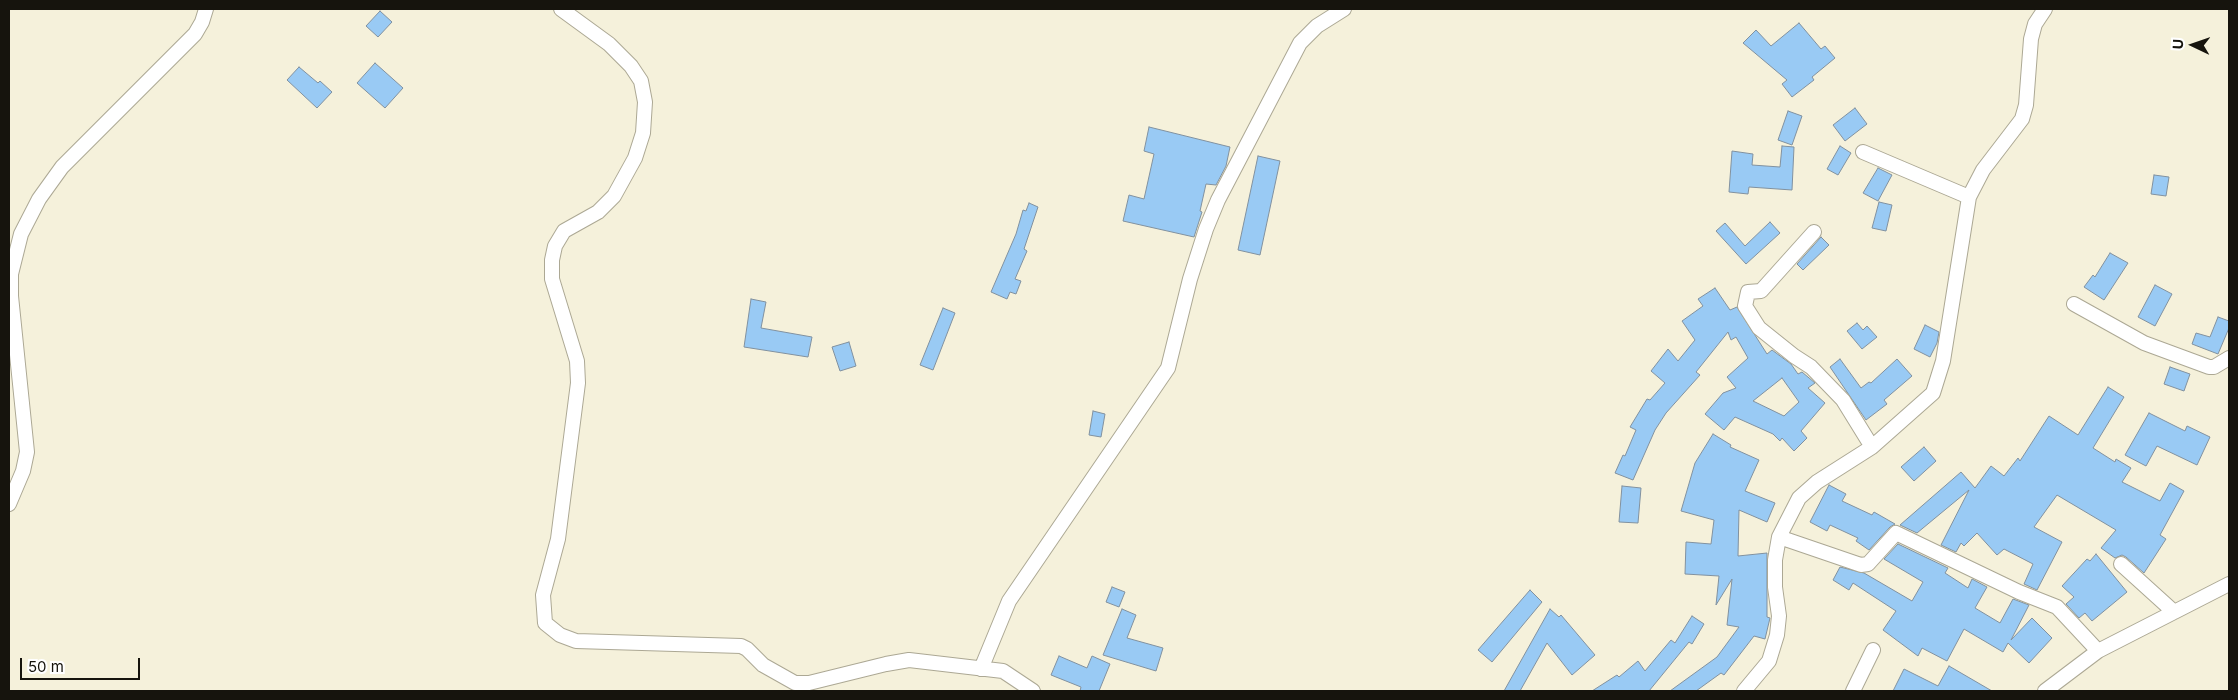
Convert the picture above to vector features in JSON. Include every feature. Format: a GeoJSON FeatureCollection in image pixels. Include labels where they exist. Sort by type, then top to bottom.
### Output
{"type":"FeatureCollection","features":[{"type":"Feature","properties":{"kind":"street"},"geometry":{"type":"LineString","coordinates":[[9,504],[23,471],[27,452],[11,296],[11,274],[21,234],[39,198],[62,167],[195,34],[202,22],[206,9]]}},
{"type":"Feature","properties":{"kind":"street"},"geometry":{"type":"LineString","coordinates":[[561,9],[609,44],[631,66],[641,81],[645,102],[643,133],[635,158],[614,196],[598,212],[564,231],[555,246],[552,260],[552,279],[577,361],[578,383],[558,538],[543,595],[545,623],[560,635],[576,641],[740,646],[747,649],[763,665],[794,683],[809,682],[909,660],[1003,671],[1033,691]]}},
{"type":"Feature","properties":{"kind":"street"},"geometry":{"type":"LineString","coordinates":[[981,669],[1010,601],[1168,368],[1190,279],[1206,229],[1218,200],[1300,43],[1316,26],[1344,9]]}},
{"type":"Feature","properties":{"kind":"street"},"geometry":{"type":"LineString","coordinates":[[1744,691],[1769,661],[1777,635],[1779,616],[1774,560],[1779,536],[1800,498],[1817,482],[1872,447],[1934,393],[1943,361],[1969,197],[1983,170],[2022,119],[2026,105],[2030,39],[2035,24],[2045,9]]}},
{"type":"Feature","properties":{"kind":"street"},"geometry":{"type":"LineString","coordinates":[[1863,152],[1969,197]]}},
{"type":"Feature","properties":{"kind":"street"},"geometry":{"type":"LineString","coordinates":[[1814,232],[1761,291],[1748,292],[1745,306],[1758,328],[1811,367],[1843,400],[1872,447]]}},
{"type":"Feature","properties":{"kind":"street"},"geometry":{"type":"LineString","coordinates":[[2074,304],[2144,343],[2209,367],[2214,367],[2229,358]]}},
{"type":"Feature","properties":{"kind":"street"},"geometry":{"type":"LineString","coordinates":[[1779,536],[1861,565],[1868,564],[1896,534],[2019,592],[2057,607],[2098,651]]}},
{"type":"Feature","properties":{"kind":"street"},"geometry":{"type":"LineString","coordinates":[[2121,564],[2174,612]]}},
{"type":"Feature","properties":{"kind":"street"},"geometry":{"type":"LineString","coordinates":[[2045,691],[2098,651],[2229,584]]}},
{"type":"Feature","properties":{"kind":"street"},"geometry":{"type":"LineString","coordinates":[[1854,691],[1873,650]]}},
{"type":"Feature","properties":{"kind":"street"},"geometry":{"type":"LineString","coordinates":[[1003,671],[1018,691]]}},
{"type":"Feature","properties":{"kind":"building"},"geometry":{"type":"Polygon","coordinates":[[[380,11],[392,22],[378,37],[366,26],[380,11]]]}},
{"type":"Feature","properties":{"kind":"building"},"geometry":{"type":"Polygon","coordinates":[[[1799,23],[1821,49],[1825,46],[1835,58],[1812,77],[1814,80],[1792,97],[1782,84],[1787,80],[1743,43],[1756,30],[1771,46],[1799,23]]]}},
{"type":"Feature","properties":{"kind":"building"},"geometry":{"type":"Polygon","coordinates":[[[375,63],[403,88],[385,108],[357,83],[375,63]]]}},
{"type":"Feature","properties":{"kind":"building"},"geometry":{"type":"Polygon","coordinates":[[[299,67],[318,83],[320,81],[332,92],[317,108],[287,80],[299,67]]]}},
{"type":"Feature","properties":{"kind":"building"},"geometry":{"type":"Polygon","coordinates":[[[1855,108],[1867,124],[1845,141],[1833,125],[1855,108]]]}},
{"type":"Feature","properties":{"kind":"building"},"geometry":{"type":"Polygon","coordinates":[[[1788,111],[1802,116],[1792,145],[1778,140],[1788,111]]]}},
{"type":"Feature","properties":{"kind":"building"},"geometry":{"type":"Polygon","coordinates":[[[1149,127],[1230,147],[1226,166],[1216,185],[1206,184],[1200,211],[1202,212],[1194,237],[1123,221],[1129,195],[1144,199],[1154,154],[1144,151],[1149,127]]]}},
{"type":"Feature","properties":{"kind":"building"},"geometry":{"type":"Polygon","coordinates":[[[1782,146],[1794,147],[1792,190],[1749,187],[1748,194],[1729,192],[1732,151],[1753,154],[1752,165],[1780,167],[1782,146]]]}},
{"type":"Feature","properties":{"kind":"building"},"geometry":{"type":"Polygon","coordinates":[[[1840,146],[1851,153],[1838,175],[1827,169],[1840,146]]]}},
{"type":"Feature","properties":{"kind":"building"},"geometry":{"type":"Polygon","coordinates":[[[1258,156],[1280,161],[1260,255],[1238,250],[1258,156]]]}},
{"type":"Feature","properties":{"kind":"building"},"geometry":{"type":"Polygon","coordinates":[[[1878,168],[1892,175],[1878,201],[1863,193],[1878,168]]]}},
{"type":"Feature","properties":{"kind":"building"},"geometry":{"type":"Polygon","coordinates":[[[2154,175],[2169,177],[2166,196],[2151,194],[2154,175]]]}},
{"type":"Feature","properties":{"kind":"building"},"geometry":{"type":"Polygon","coordinates":[[[1879,202],[1892,205],[1886,231],[1872,228],[1879,202]]]}},
{"type":"Feature","properties":{"kind":"building"},"geometry":{"type":"Polygon","coordinates":[[[1029,203],[1038,207],[1024,249],[1027,251],[1015,279],[1021,281],[1016,294],[1010,292],[1007,299],[991,292],[1016,234],[1023,210],[1026,211],[1029,203]]]}},
{"type":"Feature","properties":{"kind":"building"},"geometry":{"type":"Polygon","coordinates":[[[1770,222],[1780,233],[1746,264],[1716,231],[1725,223],[1745,246],[1770,222]]]}},
{"type":"Feature","properties":{"kind":"building"},"geometry":{"type":"Polygon","coordinates":[[[1821,237],[1829,245],[1803,270],[1797,264],[1821,237]]]}},
{"type":"Feature","properties":{"kind":"building"},"geometry":{"type":"Polygon","coordinates":[[[2110,253],[2128,263],[2104,300],[2084,287],[2093,275],[2095,277],[2110,253]]]}},
{"type":"Feature","properties":{"kind":"building"},"geometry":{"type":"Polygon","coordinates":[[[2155,285],[2172,294],[2155,326],[2138,317],[2155,285]]]}},
{"type":"Feature","properties":{"kind":"building"},"geometry":{"type":"Polygon","coordinates":[[[1715,288],[1730,310],[1737,307],[1767,354],[1772,350],[1791,364],[1798,374],[1802,372],[1815,383],[1808,388],[1825,403],[1801,431],[1807,438],[1794,451],[1782,438],[1780,441],[1773,434],[1735,417],[1724,430],[1705,414],[1723,393],[1736,388],[1727,377],[1748,358],[1736,337],[1731,340],[1728,332],[1696,372],[1700,375],[1666,413],[1655,430],[1633,480],[1615,473],[1623,455],[1625,456],[1636,430],[1630,427],[1647,399],[1650,400],[1665,383],[1651,371],[1668,349],[1678,361],[1695,340],[1682,321],[1703,306],[1698,299],[1715,288]],[[1782,378],[1753,401],[1784,416],[1799,402],[1782,378]]]}},
{"type":"Feature","properties":{"kind":"building"},"geometry":{"type":"Polygon","coordinates":[[[751,299],[766,302],[761,328],[812,337],[808,357],[744,347],[751,299]]]}},
{"type":"Feature","properties":{"kind":"building"},"geometry":{"type":"Polygon","coordinates":[[[943,308],[955,313],[933,370],[920,365],[943,308]]]}},
{"type":"Feature","properties":{"kind":"building"},"geometry":{"type":"Polygon","coordinates":[[[2218,317],[2229,321],[2229,328],[2218,354],[2192,344],[2196,333],[2210,337],[2218,317]]]}},
{"type":"Feature","properties":{"kind":"building"},"geometry":{"type":"Polygon","coordinates":[[[1857,323],[1863,330],[1867,326],[1877,337],[1862,349],[1847,331],[1857,323]]]}},
{"type":"Feature","properties":{"kind":"building"},"geometry":{"type":"Polygon","coordinates":[[[1925,325],[1939,332],[1937,343],[1930,357],[1914,349],[1925,325]]]}},
{"type":"Feature","properties":{"kind":"building"},"geometry":{"type":"Polygon","coordinates":[[[849,342],[856,366],[840,371],[832,347],[849,342]]]}},
{"type":"Feature","properties":{"kind":"building"},"geometry":{"type":"Polygon","coordinates":[[[1840,359],[1861,388],[1869,382],[1871,383],[1897,359],[1912,376],[1884,400],[1887,404],[1866,420],[1830,367],[1840,359]]]}},
{"type":"Feature","properties":{"kind":"building"},"geometry":{"type":"Polygon","coordinates":[[[2170,367],[2190,374],[2184,391],[2164,384],[2170,367]]]}},
{"type":"Feature","properties":{"kind":"building"},"geometry":{"type":"Polygon","coordinates":[[[2108,387],[2124,397],[2093,448],[2115,462],[2116,459],[2131,468],[2122,482],[2160,501],[2170,483],[2184,491],[2160,535],[2166,539],[2144,573],[2126,557],[2122,555],[2115,558],[2101,548],[2116,530],[2057,495],[2034,527],[2062,542],[2037,590],[2024,584],[2033,564],[2004,549],[1997,555],[1977,533],[1964,546],[1961,543],[1956,552],[1941,545],[1969,490],[1917,533],[1900,525],[1961,472],[1975,488],[1991,466],[2004,476],[2018,458],[2020,461],[2049,416],[2078,435],[2108,387]]]}},
{"type":"Feature","properties":{"kind":"building"},"geometry":{"type":"Polygon","coordinates":[[[1093,411],[1105,414],[1101,437],[1089,435],[1093,411]]]}},
{"type":"Feature","properties":{"kind":"building"},"geometry":{"type":"Polygon","coordinates":[[[2149,413],[2185,431],[2187,426],[2210,437],[2197,465],[2157,446],[2146,466],[2125,455],[2149,413]]]}},
{"type":"Feature","properties":{"kind":"building"},"geometry":{"type":"Polygon","coordinates":[[[1713,434],[1731,445],[1730,447],[1759,460],[1745,491],[1775,503],[1767,522],[1739,510],[1738,556],[1767,553],[1767,617],[1770,618],[1765,639],[1754,636],[1724,675],[1721,673],[1696,691],[1670,691],[1717,657],[1739,627],[1727,625],[1732,579],[1716,605],[1719,576],[1685,574],[1686,542],[1711,544],[1714,520],[1681,511],[1695,463],[1713,434]]]}},
{"type":"Feature","properties":{"kind":"building"},"geometry":{"type":"Polygon","coordinates":[[[1924,447],[1936,461],[1914,481],[1901,467],[1924,447]]]}},
{"type":"Feature","properties":{"kind":"building"},"geometry":{"type":"Polygon","coordinates":[[[1829,485],[1846,494],[1842,501],[1872,515],[1874,512],[1895,524],[1869,550],[1856,541],[1858,538],[1830,525],[1827,531],[1810,522],[1829,485]]]}},
{"type":"Feature","properties":{"kind":"building"},"geometry":{"type":"Polygon","coordinates":[[[1622,486],[1641,488],[1638,523],[1619,522],[1622,486]]]}},
{"type":"Feature","properties":{"kind":"building"},"geometry":{"type":"Polygon","coordinates":[[[1898,544],[1948,568],[1945,573],[1968,588],[1972,579],[1987,587],[1975,608],[2000,623],[2013,599],[2029,605],[2011,640],[2032,618],[2052,638],[2029,663],[2008,643],[2003,652],[1964,629],[1947,661],[1922,648],[1918,656],[1883,630],[1896,611],[1853,583],[1849,590],[1833,580],[1840,567],[1864,573],[1912,601],[1923,582],[1884,559],[1898,544]]]}},
{"type":"Feature","properties":{"kind":"building"},"geometry":{"type":"Polygon","coordinates":[[[2096,554],[2127,592],[2092,621],[2085,613],[2079,618],[2066,604],[2074,597],[2062,586],[2087,559],[2090,561],[2096,554]]]}},
{"type":"Feature","properties":{"kind":"building"},"geometry":{"type":"Polygon","coordinates":[[[1112,587],[1125,592],[1119,607],[1106,602],[1112,587]]]}},
{"type":"Feature","properties":{"kind":"building"},"geometry":{"type":"Polygon","coordinates":[[[1530,590],[1542,602],[1492,662],[1478,650],[1530,590]]]}},
{"type":"Feature","properties":{"kind":"building"},"geometry":{"type":"Polygon","coordinates":[[[1122,609],[1136,615],[1127,638],[1163,648],[1156,671],[1103,655],[1122,609]]]}},
{"type":"Feature","properties":{"kind":"building"},"geometry":{"type":"Polygon","coordinates":[[[1550,609],[1559,617],[1561,615],[1595,655],[1572,675],[1547,643],[1520,691],[1504,691],[1550,609]]]}},
{"type":"Feature","properties":{"kind":"building"},"geometry":{"type":"Polygon","coordinates":[[[1692,616],[1704,624],[1692,644],[1689,642],[1649,691],[1592,691],[1617,675],[1619,677],[1638,661],[1645,671],[1671,640],[1675,643],[1692,616]]]}},
{"type":"Feature","properties":{"kind":"building"},"geometry":{"type":"Polygon","coordinates":[[[1059,656],[1087,668],[1092,656],[1110,664],[1099,691],[1080,691],[1081,687],[1051,675],[1059,656]]]}},
{"type":"Feature","properties":{"kind":"building"},"geometry":{"type":"Polygon","coordinates":[[[1949,666],[1992,691],[1893,691],[1904,669],[1938,686],[1949,666]]]}}]}
